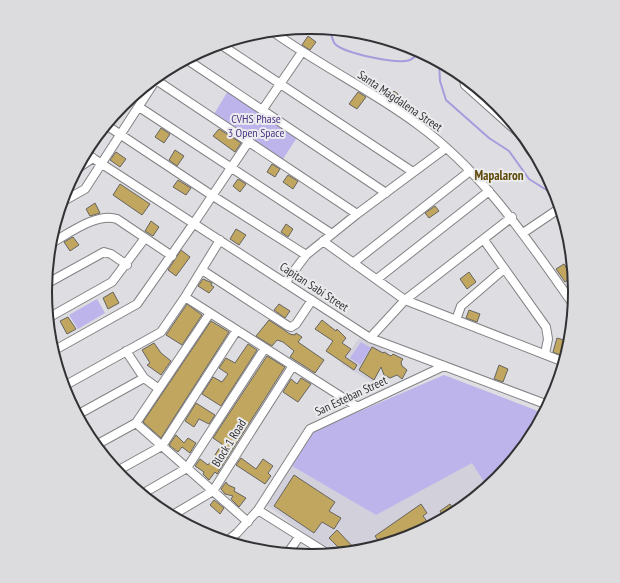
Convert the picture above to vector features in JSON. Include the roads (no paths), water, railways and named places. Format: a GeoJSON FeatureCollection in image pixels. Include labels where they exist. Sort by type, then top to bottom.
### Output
{"type":"FeatureCollection","features":[{"type":"Feature","properties":{"kind":"street","name":"Santa Magdalena Street"},"geometry":{"type":"LineString","coordinates":[[285,35],[302,52],[417,124],[446,148],[489,190],[512,217],[568,297]]}},
{"type":"Feature","properties":{"kind":"street"},"geometry":{"type":"LineString","coordinates":[[226,48],[413,172]]}},
{"type":"Feature","properties":{"kind":"street"},"geometry":{"type":"LineString","coordinates":[[263,110],[302,52]]}},
{"type":"Feature","properties":{"kind":"street"},"geometry":{"type":"LineString","coordinates":[[192,63],[386,193]]}},
{"type":"Feature","properties":{"kind":"street"},"geometry":{"type":"LineString","coordinates":[[163,80],[357,214]]}},
{"type":"Feature","properties":{"kind":"street"},"geometry":{"type":"LineString","coordinates":[[70,197],[85,189],[149,90]]}},
{"type":"Feature","properties":{"kind":"street"},"geometry":{"type":"LineString","coordinates":[[138,107],[332,234]]}},
{"type":"Feature","properties":{"kind":"street"},"geometry":{"type":"LineString","coordinates":[[111,129],[306,255]]}},
{"type":"Feature","properties":{"kind":"street"},"geometry":{"type":"LineString","coordinates":[[58,348],[137,304],[172,256],[249,141]]}},
{"type":"Feature","properties":{"kind":"street"},"geometry":{"type":"LineString","coordinates":[[285,283],[306,255],[357,214],[446,148]]}},
{"type":"Feature","properties":{"kind":"street"},"geometry":{"type":"LineString","coordinates":[[88,161],[93,158]]}},
{"type":"Feature","properties":{"kind":"street","name":"Capitan Sabi Street"},"geometry":{"type":"LineString","coordinates":[[93,158],[370,338],[542,403]]}},
{"type":"Feature","properties":{"kind":"street"},"geometry":{"type":"LineString","coordinates":[[353,263],[470,171]]}},
{"type":"Feature","properties":{"kind":"street"},"geometry":{"type":"LineString","coordinates":[[377,279],[489,190]]}},
{"type":"Feature","properties":{"kind":"street"},"geometry":{"type":"LineString","coordinates":[[523,233],[555,212]]}},
{"type":"Feature","properties":{"kind":"street"},"geometry":{"type":"LineString","coordinates":[[57,240],[92,221],[110,216],[117,219],[172,256]]}},
{"type":"Feature","properties":{"kind":"street"},"geometry":{"type":"LineString","coordinates":[[370,338],[405,300],[512,217]]}},
{"type":"Feature","properties":{"kind":"street"},"geometry":{"type":"LineString","coordinates":[[54,315],[112,282],[145,238]]}},
{"type":"Feature","properties":{"kind":"street"},"geometry":{"type":"LineString","coordinates":[[69,383],[161,332],[186,297],[220,240]]}},
{"type":"Feature","properties":{"kind":"street"},"geometry":{"type":"LineString","coordinates":[[484,240],[546,327],[548,339],[545,354]]}},
{"type":"Feature","properties":{"kind":"street"},"geometry":{"type":"LineString","coordinates":[[323,241],[405,300],[558,360]]}},
{"type":"Feature","properties":{"kind":"street"},"geometry":{"type":"LineString","coordinates":[[53,280],[104,252],[111,254],[126,265]]}},
{"type":"Feature","properties":{"kind":"street"},"geometry":{"type":"LineString","coordinates":[[456,320],[461,306],[504,269]]}},
{"type":"Feature","properties":{"kind":"street"},"geometry":{"type":"LineString","coordinates":[[202,270],[288,326],[292,327],[296,324],[312,300]]}},
{"type":"Feature","properties":{"kind":"street"},"geometry":{"type":"LineString","coordinates":[[186,297],[292,367],[356,406]]}},
{"type":"Feature","properties":{"kind":"street"},"geometry":{"type":"LineString","coordinates":[[101,442],[136,423],[158,388],[210,313]]}},
{"type":"Feature","properties":{"kind":"street"},"geometry":{"type":"LineString","coordinates":[[122,468],[162,446],[237,330]]}},
{"type":"Feature","properties":{"kind":"street"},"geometry":{"type":"LineString","coordinates":[[147,491],[187,468],[265,348]]}},
{"type":"Feature","properties":{"kind":"street"},"geometry":{"type":"LineString","coordinates":[[126,351],[144,378],[158,388]]}},
{"type":"Feature","properties":{"kind":"street"},"geometry":{"type":"LineString","coordinates":[[412,354],[418,359],[423,370],[414,380]]}},
{"type":"Feature","properties":{"kind":"street","name":"San Esteban Street"},"geometry":{"type":"LineString","coordinates":[[232,537],[248,522],[258,510],[310,429],[356,406],[444,366]]}},
{"type":"Feature","properties":{"kind":"street","name":"Block 1 Road"},"geometry":{"type":"LineString","coordinates":[[177,512],[213,491],[292,367]]}},
{"type":"Feature","properties":{"kind":"street"},"geometry":{"type":"LineString","coordinates":[[83,412],[144,378]]}},
{"type":"Feature","properties":{"kind":"street"},"geometry":{"type":"LineString","coordinates":[[136,423],[248,522]]}},
{"type":"Feature","properties":{"kind":"street"},"geometry":{"type":"LineString","coordinates":[[258,510],[319,548]]}},
{"type":"Feature","properties":{"kind":"street"},"geometry":{"type":"LineString","coordinates":[[291,548],[299,537]]}},
{"type":"Feature","properties":{"kind":"waterway"},"geometry":{"type":"LineString","coordinates":[[331,35],[335,44],[340,47],[371,57],[383,60],[404,61],[410,60],[415,57]]}},
{"type":"Feature","properties":{"kind":"waterway"},"geometry":{"type":"LineString","coordinates":[[439,68],[440,81],[446,100],[489,138],[509,151],[529,179],[547,190]]}},
{"type":"Feature","properties":{"kind":"district","name":"Mapalaron"},"geometry":{"type":"Point","coordinates":[499,175]}},
{"type":"Feature","properties":{"kind":"park label","name":"CVHS Phase 3 Open Space"},"geometry":{"type":"Point","coordinates":[256,126]}}]}
